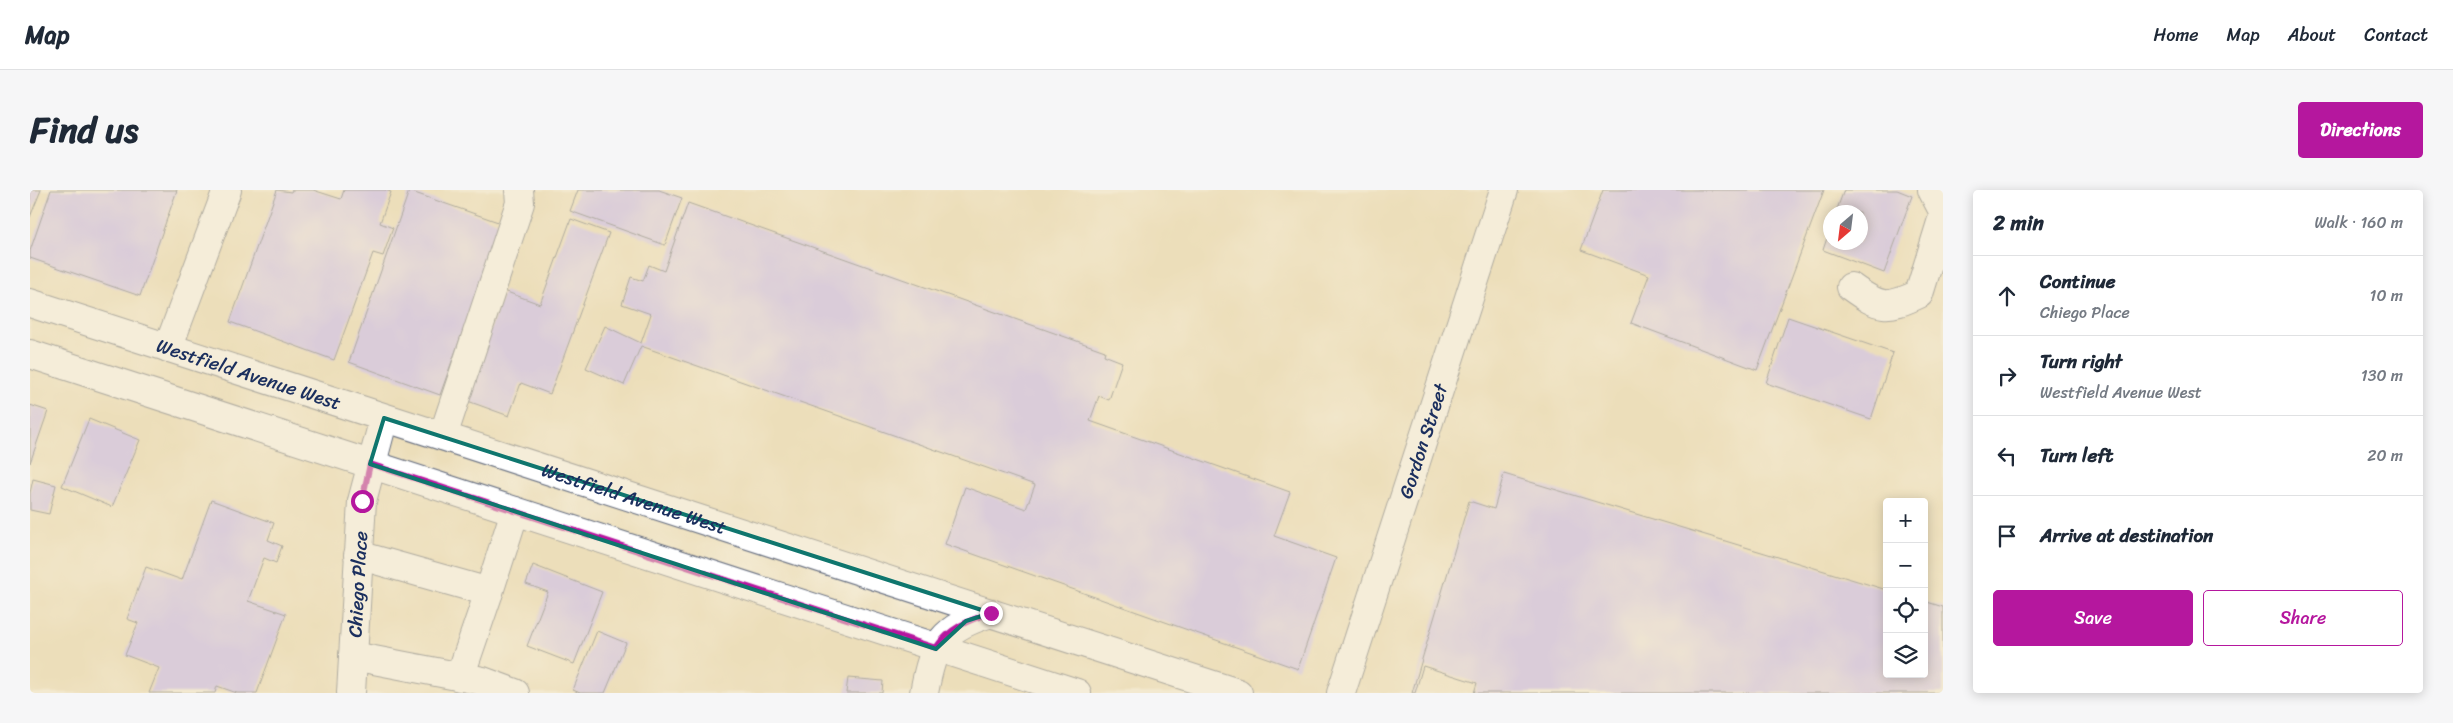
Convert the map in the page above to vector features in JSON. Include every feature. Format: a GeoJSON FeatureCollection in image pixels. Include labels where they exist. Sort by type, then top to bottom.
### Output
{"type":"FeatureCollection","features":[{"type":"Feature","properties":{"kind":"main road"},"geometry":{"type":"LineString","coordinates":[[168,348],[227,190]]}},
{"type":"Feature","properties":{"kind":"main road"},"geometry":{"type":"LineString","coordinates":[[443,436],[520,204],[519,190]]}},
{"type":"Feature","properties":{"kind":"main road","name":"Gordon Street"},"geometry":{"type":"LineString","coordinates":[[1342,693],[1504,190]]}},
{"type":"Feature","properties":{"kind":"main road"},"geometry":{"type":"LineString","coordinates":[[1932,190],[1943,211]]}},
{"type":"Feature","properties":{"kind":"main road"},"geometry":{"type":"LineString","coordinates":[[1851,288],[1872,302],[1897,304],[1919,294],[1943,216]]}},
{"type":"Feature","properties":{"kind":"main road","name":"Westfield Avenue West"},"geometry":{"type":"LineString","coordinates":[[30,304],[1238,693]]}},
{"type":"Feature","properties":{"kind":"main road"},"geometry":{"type":"LineString","coordinates":[[30,354],[1065,691]]}},
{"type":"Feature","properties":{"kind":"main road","name":"Chiego Place"},"geometry":{"type":"LineString","coordinates":[[351,693],[362,501],[370,464],[384,418]]}},
{"type":"Feature","properties":{"kind":"main road"},"geometry":{"type":"LineString","coordinates":[[460,677],[515,511]]}},
{"type":"Feature","properties":{"kind":"main road"},"geometry":{"type":"LineString","coordinates":[[358,555],[489,592]]}},
{"type":"Feature","properties":{"kind":"main road"},"geometry":{"type":"LineString","coordinates":[[924,693],[936,648],[942,639],[966,621],[991,613]]}},
{"type":"Feature","properties":{"kind":"main road"},"geometry":{"type":"LineString","coordinates":[[353,656],[483,682],[515,693]]}},
{"type":"Feature","properties":{"kind":"highlighted area"},"geometry":{"type":"Polygon","coordinates":[[[384,418],[991,613],[966,621],[936,649],[370,464],[384,418]]]}},
{"type":"Feature","properties":{"kind":"building"},"geometry":{"type":"Polygon","coordinates":[[[30,190],[41,190],[30,217],[30,190]]]}},
{"type":"Feature","properties":{"kind":"building"},"geometry":{"type":"Polygon","coordinates":[[[51,190],[177,190],[140,296],[30,258],[30,251],[51,190]]]}},
{"type":"Feature","properties":{"kind":"building"},"geometry":{"type":"Polygon","coordinates":[[[277,190],[291,192],[292,190],[313,190],[341,199],[344,190],[385,190],[391,192],[380,223],[393,228],[383,256],[373,253],[334,360],[230,322],[277,190]]]}},
{"type":"Feature","properties":{"kind":"building"},"geometry":{"type":"Polygon","coordinates":[[[578,190],[659,190],[682,198],[665,245],[570,211],[578,190]]]}},
{"type":"Feature","properties":{"kind":"building"},"geometry":{"type":"Polygon","coordinates":[[[1603,190],[1824,190],[1757,370],[1631,323],[1649,275],[1581,250],[1603,190]]]}},
{"type":"Feature","properties":{"kind":"building"},"geometry":{"type":"Polygon","coordinates":[[[1844,190],[1897,190],[1912,196],[1884,273],[1823,250],[1868,250],[1868,205],[1839,205],[1844,190]]]}},
{"type":"Feature","properties":{"kind":"building"},"geometry":{"type":"Polygon","coordinates":[[[409,191],[501,223],[440,395],[349,362],[409,191]]]}},
{"type":"Feature","properties":{"kind":"building"},"geometry":{"type":"Polygon","coordinates":[[[688,203],[1105,351],[1104,355],[1122,362],[1109,400],[1099,396],[1090,421],[1290,492],[1274,536],[1336,558],[1298,669],[945,544],[965,487],[1026,509],[1035,485],[641,346],[624,385],[586,368],[605,326],[641,343],[651,314],[622,304],[631,277],[643,281],[649,265],[664,271],[688,203]]]}},
{"type":"Feature","properties":{"kind":"building"},"geometry":{"type":"Polygon","coordinates":[[[571,219],[609,233],[550,394],[521,383],[509,416],[465,400],[504,291],[540,304],[571,219]]]}},
{"type":"Feature","properties":{"kind":"building"},"geometry":{"type":"Polygon","coordinates":[[[1788,317],[1893,353],[1871,419],[1766,383],[1788,317]]]}},
{"type":"Feature","properties":{"kind":"building"},"geometry":{"type":"Polygon","coordinates":[[[30,405],[48,411],[30,463],[30,405]]]}},
{"type":"Feature","properties":{"kind":"building"},"geometry":{"type":"Polygon","coordinates":[[[89,419],[140,440],[112,507],[62,486],[89,419]]]}},
{"type":"Feature","properties":{"kind":"building"},"geometry":{"type":"Polygon","coordinates":[[[1504,474],[1883,589],[1883,678],[1928,678],[1928,602],[1943,607],[1943,693],[1474,693],[1477,683],[1423,666],[1415,693],[1412,693],[1469,501],[1494,509],[1504,474]]]}},
{"type":"Feature","properties":{"kind":"building"},"geometry":{"type":"Polygon","coordinates":[[[33,479],[56,485],[49,514],[30,510],[30,493],[33,479]]]}},
{"type":"Feature","properties":{"kind":"building"},"geometry":{"type":"Polygon","coordinates":[[[211,500],[274,523],[268,540],[282,546],[276,563],[264,558],[248,601],[286,614],[257,693],[237,693],[217,686],[215,693],[149,693],[159,668],[125,655],[138,623],[127,619],[146,567],[182,580],[211,500]]]}},
{"type":"Feature","properties":{"kind":"building"},"geometry":{"type":"Polygon","coordinates":[[[533,565],[602,592],[574,664],[527,646],[548,592],[526,584],[533,565]]]}},
{"type":"Feature","properties":{"kind":"building"},"geometry":{"type":"Polygon","coordinates":[[[597,631],[626,643],[605,693],[580,693],[573,690],[597,631]]]}},
{"type":"Feature","properties":{"kind":"building"},"geometry":{"type":"Polygon","coordinates":[[[848,678],[883,681],[882,693],[846,693],[848,678]]]}},
{"type":"Feature","properties":{"kind":"route"},"geometry":{"type":"LineString","coordinates":[[362,501],[370,464],[936,648],[942,639],[966,621],[991,613]]}}]}
